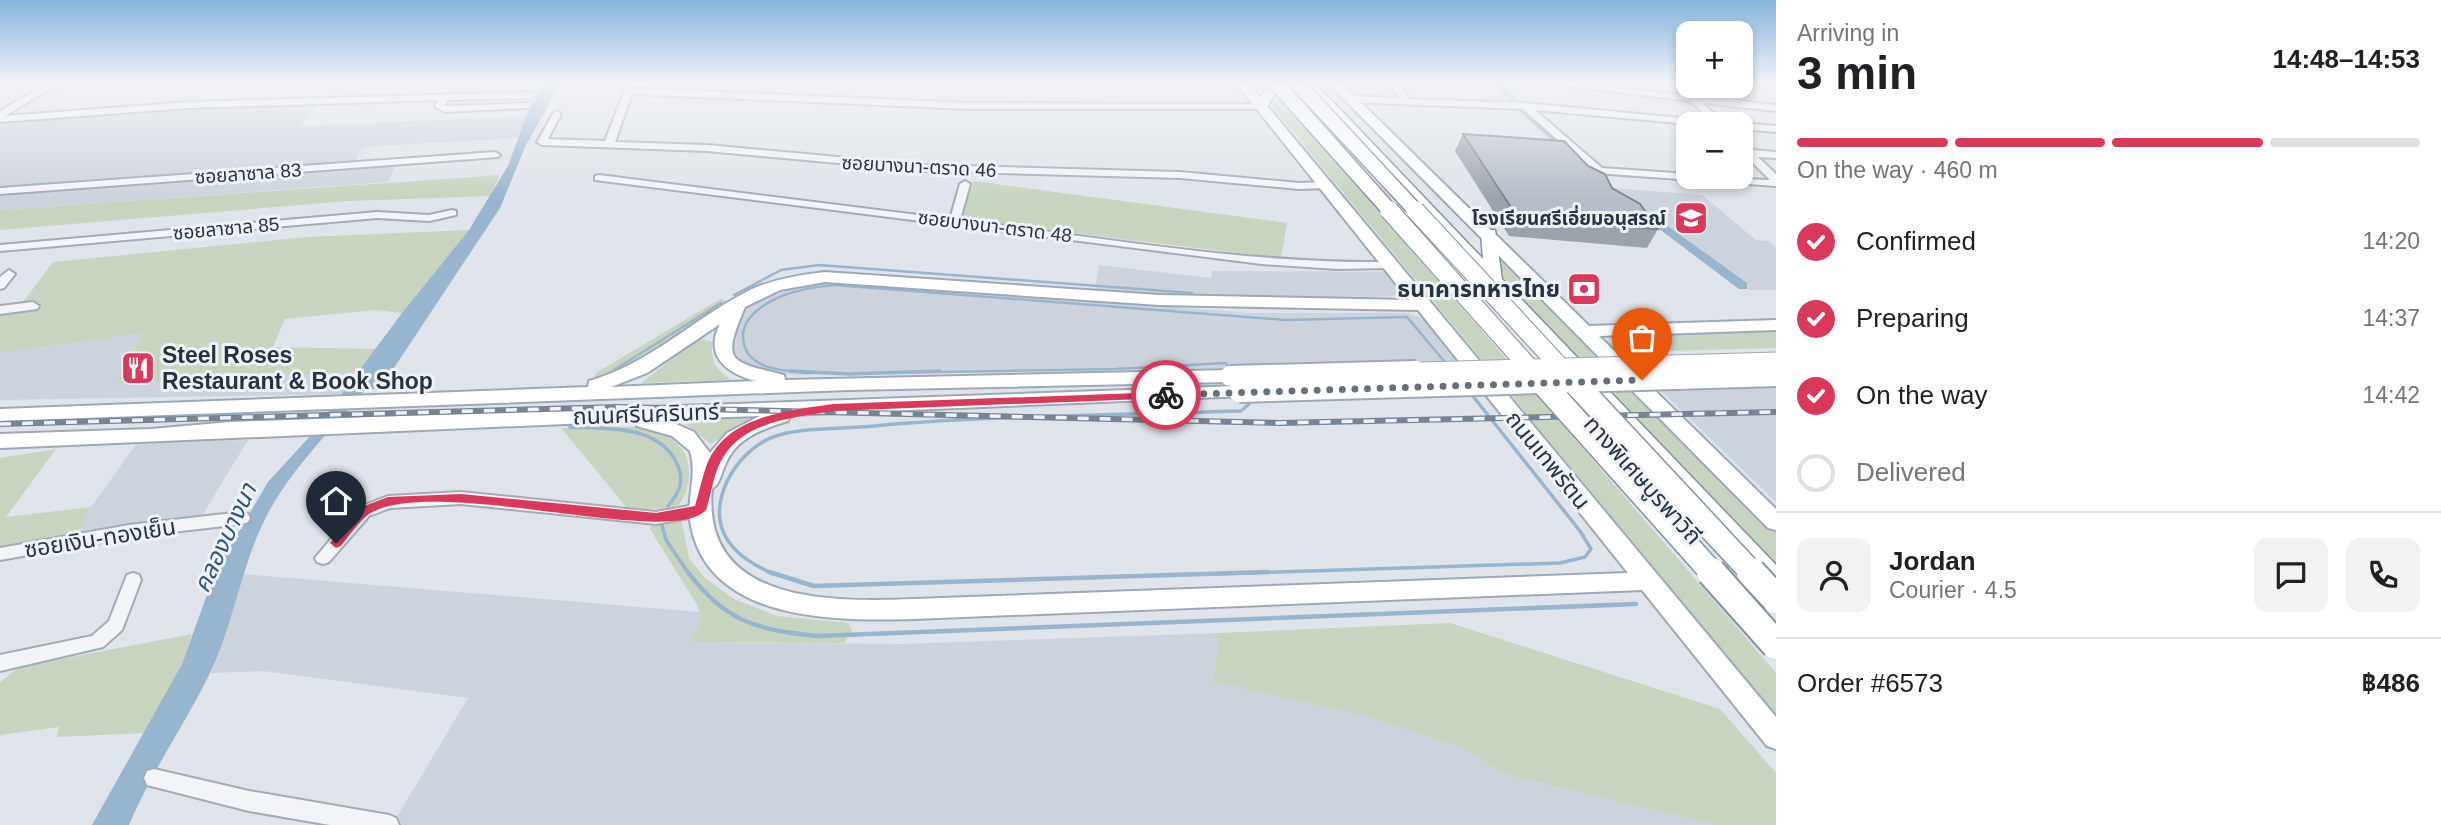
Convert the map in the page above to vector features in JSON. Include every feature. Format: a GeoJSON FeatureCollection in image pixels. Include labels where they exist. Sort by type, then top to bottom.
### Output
{"type":"FeatureCollection","features":[{"type":"Feature","properties":{"kind":"highway"},"geometry":{"type":"LineString","coordinates":[[1310,122],[1776,645]]}},
{"type":"Feature","properties":{"kind":"highway","name":"ถนนเทพรัตน"},"geometry":{"type":"LineString","coordinates":[[1310,122],[1776,659]]}},
{"type":"Feature","properties":{"kind":"highway","name":"ทางพิเศษบูรพาวิถี"},"geometry":{"type":"LineString","coordinates":[[1311,122],[1776,628]]}},
{"type":"Feature","properties":{"kind":"highway","name":"ทางพิเศษบูรพาวิถี"},"geometry":{"type":"LineString","coordinates":[[1333,122],[1776,599]]}},
{"type":"Feature","properties":{"kind":"highway"},"geometry":{"type":"LineString","coordinates":[[1345,122],[1776,580]]}},
{"type":"Feature","properties":{"kind":"highway"},"geometry":{"type":"LineString","coordinates":[[1489,234],[1494,278]]}},
{"type":"Feature","properties":{"kind":"main road","name":"ถนนเทพรัตน"},"geometry":{"type":"LineString","coordinates":[[1273,122],[1776,737]]}},
{"type":"Feature","properties":{"kind":"main road"},"geometry":{"type":"LineString","coordinates":[[1372,122],[1489,234],[1776,523]]}},
{"type":"Feature","properties":{"kind":"main road"},"geometry":{"type":"LineString","coordinates":[[547,395],[631,375],[655,364],[760,292],[793,280],[825,276],[1159,300],[1423,305]]}},
{"type":"Feature","properties":{"kind":"main road"},"geometry":{"type":"LineString","coordinates":[[737,306],[722,339],[724,355],[734,369],[763,377],[849,384]]}},
{"type":"Feature","properties":{"kind":"main road"},"geometry":{"type":"LineString","coordinates":[[1585,331],[1776,325]]}},
{"type":"Feature","properties":{"kind":"main road","name":"ถนนศรีนครินทร์"},"geometry":{"type":"LineString","coordinates":[[0,441],[151,436],[303,426],[833,408],[1234,384],[1776,361]]}},
{"type":"Feature","properties":{"kind":"main road","name":"ถนนศรีนครินทร์"},"geometry":{"type":"LineString","coordinates":[[0,415],[849,384],[1234,384],[1776,376]]}},
{"type":"Feature","properties":{"kind":"main road","name":"ถนนศรีนครินทร์"},"geometry":{"type":"LineString","coordinates":[[0,404],[178,399],[251,404]]}},
{"type":"Feature","properties":{"kind":"main road"},"geometry":{"type":"LineString","coordinates":[[701,505],[714,463],[740,431],[782,416],[833,408]]}},
{"type":"Feature","properties":{"kind":"main road"},"geometry":{"type":"LineString","coordinates":[[615,416],[657,423],[696,443],[703,458],[701,505],[710,547],[748,587],[780,600],[812,608],[1005,606],[1647,581]]}},
{"type":"Feature","properties":{"kind":"main road","name":"ถนนศรีนครินทร์"},"geometry":{"type":"LineString","coordinates":[[0,432],[167,427],[230,429]]}},
{"type":"Feature","properties":{"kind":"street","name":"ซอยบางนา-ตราด 46"},"geometry":{"type":"LineString","coordinates":[[553,122],[542,142],[708,148],[925,168],[1180,175],[1300,186],[1328,185]]}},
{"type":"Feature","properties":{"kind":"street"},"geometry":{"type":"LineString","coordinates":[[609,144],[617,122]]}},
{"type":"Feature","properties":{"kind":"street"},"geometry":{"type":"LineString","coordinates":[[1543,122],[1599,171],[1776,181]]}},
{"type":"Feature","properties":{"kind":"street"},"geometry":{"type":"LineString","coordinates":[[1753,127],[1776,129]]}},
{"type":"Feature","properties":{"kind":"street"},"geometry":{"type":"LineString","coordinates":[[1753,151],[1776,155]]}},
{"type":"Feature","properties":{"kind":"street","name":"ซอยลาซาล 83"},"geometry":{"type":"LineString","coordinates":[[0,191],[495,155]]}},
{"type":"Feature","properties":{"kind":"street"},"geometry":{"type":"LineString","coordinates":[[1753,157],[1776,181]]}},
{"type":"Feature","properties":{"kind":"street","name":"ซอยบางนา-ตราด 48"},"geometry":{"type":"LineString","coordinates":[[599,178],[1262,261],[1337,266],[1391,265]]}},
{"type":"Feature","properties":{"kind":"street"},"geometry":{"type":"LineString","coordinates":[[954,222],[965,184]]}},
{"type":"Feature","properties":{"kind":"street","name":"ซอยลาซาล 85"},"geometry":{"type":"LineString","coordinates":[[0,248],[364,216],[429,218],[452,214]]}},
{"type":"Feature","properties":{"kind":"street"},"geometry":{"type":"LineString","coordinates":[[0,285],[9,274]]}},
{"type":"Feature","properties":{"kind":"street"},"geometry":{"type":"LineString","coordinates":[[0,310],[33,306]]}},
{"type":"Feature","properties":{"kind":"street"},"geometry":{"type":"LineString","coordinates":[[323,558],[363,512],[388,502],[461,498],[656,518],[701,505]]}},
{"type":"Feature","properties":{"kind":"street","name":"ซอยเงิน-ทองเย็น"},"geometry":{"type":"LineString","coordinates":[[0,554],[129,531],[242,518]]}},
{"type":"Feature","properties":{"kind":"street"},"geometry":{"type":"LineString","coordinates":[[0,663],[97,642],[116,625],[133,580]]}},
{"type":"Feature","properties":{"kind":"street"},"geometry":{"type":"LineString","coordinates":[[154,778],[249,801],[389,825]]}},
{"type":"Feature","properties":{"kind":"shaded area"},"geometry":{"type":"Polygon","coordinates":[[[0,122],[304,122],[300,126],[402,122],[524,122],[518,138],[362,147],[355,162],[398,159],[388,182],[0,210],[0,122]]]}},
{"type":"Feature","properties":{"kind":"shaded area","name":"โรงเรียนศรีเอี่ยมอนุสรณ์"},"geometry":{"type":"Polygon","coordinates":[[[1614,188],[1702,195],[1756,240],[1768,241],[1776,248],[1776,290],[1750,290],[1614,188]]]}},
{"type":"Feature","properties":{"kind":"shaded area"},"geometry":{"type":"Polygon","coordinates":[[[1099,265],[1211,278],[1212,271],[1393,272],[1404,290],[1403,294],[1393,296],[1326,299],[1131,295],[1095,289],[1099,265]]]}},
{"type":"Feature","properties":{"kind":"shaded area"},"geometry":{"type":"Polygon","coordinates":[[[810,283],[855,283],[1253,313],[1408,313],[1424,319],[1473,376],[1236,368],[794,375],[759,370],[743,362],[733,351],[731,338],[747,307],[785,288],[810,283]]]}},
{"type":"Feature","properties":{"kind":"shaded area"},"geometry":{"type":"Polygon","coordinates":[[[143,333],[116,383],[360,372],[344,394],[0,400],[0,353],[143,333]]]}},
{"type":"Feature","properties":{"kind":"shaded area"},"geometry":{"type":"Polygon","coordinates":[[[1776,383],[1776,502],[1656,386],[1776,383]]]}},
{"type":"Feature","properties":{"kind":"shaded area"},"geometry":{"type":"Polygon","coordinates":[[[248,440],[200,519],[78,535],[91,507],[137,443],[248,440]]]}},
{"type":"Feature","properties":{"kind":"shaded area"},"geometry":{"type":"Polygon","coordinates":[[[243,574],[699,612],[702,618],[691,642],[900,644],[1219,633],[1213,682],[1361,715],[1460,747],[1507,775],[1717,825],[392,825],[468,698],[263,671],[211,673],[243,574]]]}},
{"type":"Feature","properties":{"kind":"green space"},"geometry":{"type":"Polygon","coordinates":[[[1285,122],[1302,122],[1776,673],[1776,715],[1285,122]]]}},
{"type":"Feature","properties":{"kind":"green space"},"geometry":{"type":"Polygon","coordinates":[[[500,175],[490,196],[348,201],[0,230],[0,210],[500,175]]]}},
{"type":"Feature","properties":{"kind":"green space"},"geometry":{"type":"Polygon","coordinates":[[[974,181],[1287,223],[1281,258],[971,221],[964,219],[962,213],[974,181]]]}},
{"type":"Feature","properties":{"kind":"green space"},"geometry":{"type":"Polygon","coordinates":[[[469,230],[402,313],[376,310],[285,319],[273,347],[376,349],[360,372],[116,383],[143,333],[0,353],[0,314],[36,309],[40,303],[21,305],[53,262],[307,237],[469,230]]]}},
{"type":"Feature","properties":{"kind":"green space"},"geometry":{"type":"Polygon","coordinates":[[[1498,257],[1503,257],[1776,531],[1776,574],[1506,285],[1498,257]]]}},
{"type":"Feature","properties":{"kind":"green space"},"geometry":{"type":"Polygon","coordinates":[[[720,299],[733,303],[667,349],[632,367],[594,378],[596,373],[720,299]]]}},
{"type":"Feature","properties":{"kind":"green space"},"geometry":{"type":"Polygon","coordinates":[[[1776,330],[1776,348],[1627,352],[1615,345],[1611,338],[1618,333],[1776,330]]]}},
{"type":"Feature","properties":{"kind":"green space"},"geometry":{"type":"Polygon","coordinates":[[[699,338],[712,342],[715,364],[732,380],[641,383],[699,338]]]}},
{"type":"Feature","properties":{"kind":"green space"},"geometry":{"type":"Polygon","coordinates":[[[748,417],[748,421],[711,444],[690,427],[676,420],[748,417]]]}},
{"type":"Feature","properties":{"kind":"green space"},"geometry":{"type":"Polygon","coordinates":[[[638,427],[674,441],[686,456],[688,485],[680,503],[674,509],[628,509],[561,428],[638,427]]]}},
{"type":"Feature","properties":{"kind":"green space"},"geometry":{"type":"Polygon","coordinates":[[[56,449],[6,517],[91,507],[78,535],[0,550],[0,458],[56,449]]]}},
{"type":"Feature","properties":{"kind":"green space"},"geometry":{"type":"Polygon","coordinates":[[[681,518],[689,558],[705,578],[734,599],[777,616],[848,623],[852,630],[844,643],[690,642],[702,618],[697,605],[650,529],[651,526],[681,518]]]}},
{"type":"Feature","properties":{"kind":"green space"},"geometry":{"type":"Polygon","coordinates":[[[1450,623],[1720,709],[1776,773],[1776,825],[1717,825],[1507,775],[1460,747],[1361,715],[1213,682],[1219,633],[1450,623]]]}},
{"type":"Feature","properties":{"kind":"green space"},"geometry":{"type":"Polygon","coordinates":[[[192,634],[182,664],[145,733],[57,737],[59,727],[0,735],[0,682],[20,667],[192,634]]]}},
{"type":"Feature","properties":{"kind":"water"},"geometry":{"type":"Polygon","coordinates":[[[524,122],[539,122],[526,145],[500,208],[380,389],[366,389],[300,465],[267,515],[250,554],[218,656],[147,786],[129,825],[92,825],[182,664],[222,553],[227,552],[268,482],[312,434],[402,313],[469,230],[508,166],[524,122]]]}},
{"type":"Feature","properties":{"kind":"building"},"geometry":{"type":"Polygon","coordinates":[[[1463,134],[1564,141],[1588,166],[1605,174],[1612,188],[1640,204],[1658,229],[1518,218],[1463,134]]]}},
{"type":"Feature","properties":{"kind":"waterway"},"geometry":{"type":"LineString","coordinates":[[1536,122],[1570,152]]}},
{"type":"Feature","properties":{"kind":"waterway"},"geometry":{"type":"LineString","coordinates":[[1634,205],[1743,286]]}},
{"type":"Feature","properties":{"kind":"waterway"},"geometry":{"type":"LineString","coordinates":[[734,295],[781,270],[819,265],[1192,293]]}},
{"type":"Feature","properties":{"kind":"waterway"},"geometry":{"type":"LineString","coordinates":[[810,373],[777,369],[757,362],[745,347],[744,328],[767,303],[805,289],[835,285],[1286,320],[1407,317],[1454,373]]}},
{"type":"Feature","properties":{"kind":"waterway"},"geometry":{"type":"LineString","coordinates":[[614,370],[721,303]]}},
{"type":"Feature","properties":{"kind":"waterway"},"geometry":{"type":"LineString","coordinates":[[885,373],[1116,369],[1225,363],[1235,373]]}},
{"type":"Feature","properties":{"kind":"waterway"},"geometry":{"type":"LineString","coordinates":[[790,371],[849,374],[940,371]]}},
{"type":"Feature","properties":{"kind":"waterway"},"geometry":{"type":"LineString","coordinates":[[1211,574],[1560,563],[1585,557],[1591,549],[1580,531],[1453,371]]}},
{"type":"Feature","properties":{"kind":"waterway"},"geometry":{"type":"LineString","coordinates":[[772,573],[756,565],[733,547],[722,530],[720,520],[722,494],[735,468],[755,447],[766,440],[802,431],[920,422],[1241,411],[1249,404],[1235,373]]}},
{"type":"Feature","properties":{"kind":"waterway"},"geometry":{"type":"LineString","coordinates":[[570,427],[616,429],[659,442],[670,452],[681,477],[677,492],[668,506]]}},
{"type":"Feature","properties":{"kind":"waterway"},"geometry":{"type":"LineString","coordinates":[[662,525],[666,540],[689,574]]}},
{"type":"Feature","properties":{"kind":"waterway"},"geometry":{"type":"LineString","coordinates":[[688,572],[715,602],[744,620],[777,631],[817,636],[1636,604]]}},
{"type":"Feature","properties":{"kind":"waterway"},"geometry":{"type":"LineString","coordinates":[[772,573],[814,586],[1268,572]]}},
{"type":"Feature","properties":{"kind":"railway"},"geometry":{"type":"LineString","coordinates":[[0,424],[618,407],[1279,423],[1776,412]]}},
{"type":"Feature","properties":{"kind":"way so far"},"geometry":{"type":"LineString","coordinates":[[1166,395],[1642,380]]}},
{"type":"Feature","properties":{"kind":"place","name":"โรงเรียนศรีเอี่ยมอนุสรณ์"},"geometry":{"type":"Point","coordinates":[1691,218]}},
{"type":"Feature","properties":{"kind":"place","name":"ธนาคารทหารไทย"},"geometry":{"type":"Point","coordinates":[1584,289]}},
{"type":"Feature","properties":{"kind":"place","name":"Steel Roses Restaurant & Book Shop"},"geometry":{"type":"Point","coordinates":[138,368]}},
{"type":"Feature","properties":{"kind":"route"},"geometry":{"type":"LineString","coordinates":[[336,543],[363,512],[373,505],[388,502],[461,498],[656,518],[700,510],[714,463],[727,444],[740,431],[782,416],[833,408],[1166,395]]}},
{"type":"Feature","properties":{"kind":"water label","name":"คลองบางนา"},"geometry":{"type":"Point","coordinates":[225,538]}}]}
